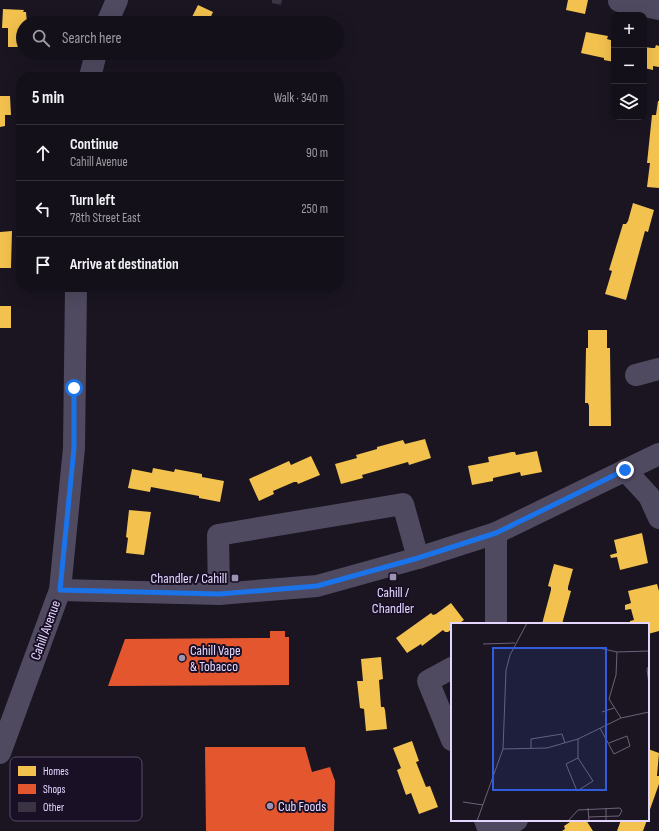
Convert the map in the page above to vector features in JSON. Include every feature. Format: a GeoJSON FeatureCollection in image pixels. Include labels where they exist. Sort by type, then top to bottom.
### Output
{"type":"FeatureCollection","features":[{"type":"Feature","properties":{"kind":"street"},"geometry":{"type":"LineString","coordinates":[[110,16],[117,0]]}},
{"type":"Feature","properties":{"kind":"street"},"geometry":{"type":"LineString","coordinates":[[619,1],[659,9]]}},
{"type":"Feature","properties":{"kind":"street"},"geometry":{"type":"LineString","coordinates":[[91,72],[94,60]]}},
{"type":"Feature","properties":{"kind":"street","name":"Cahill Avenue"},"geometry":{"type":"LineString","coordinates":[[0,753],[60,590],[74,448],[76,292]]}},
{"type":"Feature","properties":{"kind":"street"},"geometry":{"type":"LineString","coordinates":[[636,375],[659,369]]}},
{"type":"Feature","properties":{"kind":"street"},"geometry":{"type":"LineString","coordinates":[[60,590],[219,594],[317,586],[418,558],[496,533],[659,454]]}},
{"type":"Feature","properties":{"kind":"street"},"geometry":{"type":"LineString","coordinates":[[625,470],[649,496],[659,518]]}},
{"type":"Feature","properties":{"kind":"street"},"geometry":{"type":"LineString","coordinates":[[219,594],[218,535],[403,504],[418,558]]}},
{"type":"Feature","properties":{"kind":"street"},"geometry":{"type":"LineString","coordinates":[[496,533],[496,623]]}},
{"type":"Feature","properties":{"kind":"street"},"geometry":{"type":"LineString","coordinates":[[451,669],[428,681],[451,738]]}},
{"type":"Feature","properties":{"kind":"street"},"geometry":{"type":"LineString","coordinates":[[485,821],[489,831]]}},
{"type":"Feature","properties":{"kind":"street"},"geometry":{"type":"LineString","coordinates":[[500,831],[515,821]]}},
{"type":"Feature","properties":{"kind":"building: Homes"},"geometry":{"type":"Polygon","coordinates":[[[568,0],[588,0],[585,14],[566,10],[568,0]]]}},
{"type":"Feature","properties":{"kind":"building: Homes"},"geometry":{"type":"Polygon","coordinates":[[[198,5],[213,12],[211,16],[192,16],[198,5]]]}},
{"type":"Feature","properties":{"kind":"building: Homes"},"geometry":{"type":"Polygon","coordinates":[[[3,9],[24,10],[23,12],[26,12],[26,16],[16,16],[16,47],[8,47],[8,28],[2,28],[3,9]]]}},
{"type":"Feature","properties":{"kind":"building: Homes"},"geometry":{"type":"Polygon","coordinates":[[[586,32],[608,36],[607,39],[611,40],[611,61],[604,60],[604,58],[581,53],[586,32]]]}},
{"type":"Feature","properties":{"kind":"building: Homes"},"geometry":{"type":"Polygon","coordinates":[[[656,45],[659,46],[659,67],[653,66],[653,70],[647,69],[647,47],[655,48],[656,45]]]}},
{"type":"Feature","properties":{"kind":"building: Homes"},"geometry":{"type":"Polygon","coordinates":[[[0,96],[10,96],[11,115],[5,115],[5,126],[0,127],[0,96]]]}},
{"type":"Feature","properties":{"kind":"building: Homes"},"geometry":{"type":"Polygon","coordinates":[[[658,101],[659,188],[647,187],[650,163],[647,163],[652,115],[656,115],[658,101]]]}},
{"type":"Feature","properties":{"kind":"building: Homes"},"geometry":{"type":"Polygon","coordinates":[[[633,203],[654,210],[648,232],[645,231],[626,300],[605,294],[612,271],[609,270],[623,224],[626,224],[628,221],[633,203]]]}},
{"type":"Feature","properties":{"kind":"building: Homes"},"geometry":{"type":"Polygon","coordinates":[[[12,231],[11,268],[0,268],[0,232],[12,231]]]}},
{"type":"Feature","properties":{"kind":"building: Homes"},"geometry":{"type":"Polygon","coordinates":[[[0,306],[11,306],[11,328],[0,328],[0,306]]]}},
{"type":"Feature","properties":{"kind":"building: Homes"},"geometry":{"type":"Polygon","coordinates":[[[588,330],[607,330],[607,348],[610,348],[611,426],[589,426],[589,406],[588,403],[585,403],[586,348],[588,348],[588,330]]]}},
{"type":"Feature","properties":{"kind":"building: Homes"},"geometry":{"type":"Polygon","coordinates":[[[425,439],[431,458],[409,465],[408,462],[362,475],[363,478],[341,484],[335,464],[357,458],[356,455],[377,449],[377,447],[403,440],[405,444],[425,439]]]}},
{"type":"Feature","properties":{"kind":"building: Homes"},"geometry":{"type":"Polygon","coordinates":[[[537,451],[542,472],[521,476],[520,472],[493,478],[493,481],[472,485],[468,466],[489,462],[488,457],[512,452],[515,452],[516,455],[537,451]]]}},
{"type":"Feature","properties":{"kind":"building: Homes"},"geometry":{"type":"Polygon","coordinates":[[[311,456],[320,475],[298,484],[297,482],[294,482],[273,491],[274,494],[259,501],[249,479],[289,461],[291,465],[311,456]]]}},
{"type":"Feature","properties":{"kind":"building: Homes"},"geometry":{"type":"Polygon","coordinates":[[[153,468],[174,472],[175,469],[202,474],[202,477],[224,481],[220,502],[199,498],[199,496],[151,487],[150,492],[128,488],[132,469],[152,473],[153,468]]]}},
{"type":"Feature","properties":{"kind":"building: Homes"},"geometry":{"type":"Polygon","coordinates":[[[129,510],[151,512],[144,555],[126,553],[129,510]]]}},
{"type":"Feature","properties":{"kind":"building: Homes"},"geometry":{"type":"Polygon","coordinates":[[[642,533],[648,563],[620,570],[617,557],[611,558],[610,555],[617,553],[614,540],[642,533]]]}},
{"type":"Feature","properties":{"kind":"building: Homes"},"geometry":{"type":"Polygon","coordinates":[[[554,564],[573,569],[568,587],[568,590],[571,591],[562,623],[542,623],[551,590],[551,587],[548,586],[554,564]]]}},
{"type":"Feature","properties":{"kind":"building: Homes"},"geometry":{"type":"Polygon","coordinates":[[[657,584],[659,591],[659,631],[649,634],[649,623],[630,623],[630,621],[634,620],[631,609],[625,610],[625,605],[631,603],[628,591],[657,584]]]}},
{"type":"Feature","properties":{"kind":"building: Homes"},"geometry":{"type":"Polygon","coordinates":[[[451,603],[464,620],[460,623],[451,623],[451,630],[448,632],[443,630],[422,646],[421,644],[407,653],[396,638],[431,613],[433,615],[451,603]]]}},
{"type":"Feature","properties":{"kind":"building: Homes"},"geometry":{"type":"Polygon","coordinates":[[[381,657],[383,679],[379,680],[381,707],[384,707],[385,710],[387,729],[366,731],[364,709],[360,708],[357,681],[363,681],[361,659],[381,657]]]}},
{"type":"Feature","properties":{"kind":"building: Homes"},"geometry":{"type":"Polygon","coordinates":[[[412,741],[419,761],[416,762],[426,787],[430,786],[438,807],[419,814],[411,793],[406,795],[397,770],[401,768],[393,748],[412,741]]]}},
{"type":"Feature","properties":{"kind":"building: Homes"},"geometry":{"type":"Polygon","coordinates":[[[649,749],[659,753],[657,776],[659,776],[659,784],[649,812],[649,749]]]}},
{"type":"Feature","properties":{"kind":"building: Homes"},"geometry":{"type":"Polygon","coordinates":[[[572,821],[587,821],[593,831],[562,831],[565,829],[564,826],[572,821]]]}},
{"type":"Feature","properties":{"kind":"building: Homes"},"geometry":{"type":"Polygon","coordinates":[[[621,821],[647,821],[643,831],[617,831],[621,821]]]}},
{"type":"Feature","properties":{"kind":"building: Shops"},"geometry":{"type":"Polygon","coordinates":[[[270,631],[285,631],[285,637],[289,637],[289,685],[108,686],[125,639],[270,638],[270,631]]]}},
{"type":"Feature","properties":{"kind":"building: Shops","name":"Cub Foods"},"geometry":{"type":"Polygon","coordinates":[[[205,747],[305,747],[312,772],[330,767],[335,781],[334,831],[206,831],[205,747]]]}},
{"type":"Feature","properties":{"kind":"building: Other"},"geometry":{"type":"Polygon","coordinates":[[[272,0],[282,0],[281,5],[272,3],[272,0]]]}},
{"type":"Feature","properties":{"kind":"place","name":"Cahill / Chandler"},"geometry":{"type":"Point","coordinates":[393,577]}},
{"type":"Feature","properties":{"kind":"place","name":"Chandler / Cahill"},"geometry":{"type":"Point","coordinates":[235,578]}},
{"type":"Feature","properties":{"kind":"place","name":"Cahill Vape & Tobacco"},"geometry":{"type":"Point","coordinates":[182,658]}},
{"type":"Feature","properties":{"kind":"place","name":"Cub Foods"},"geometry":{"type":"Point","coordinates":[270,806]}},
{"type":"Feature","properties":{"kind":"route"},"geometry":{"type":"LineString","coordinates":[[74,388],[74,448],[60,590],[219,594],[317,586],[418,558],[496,533],[625,470]]}}]}
